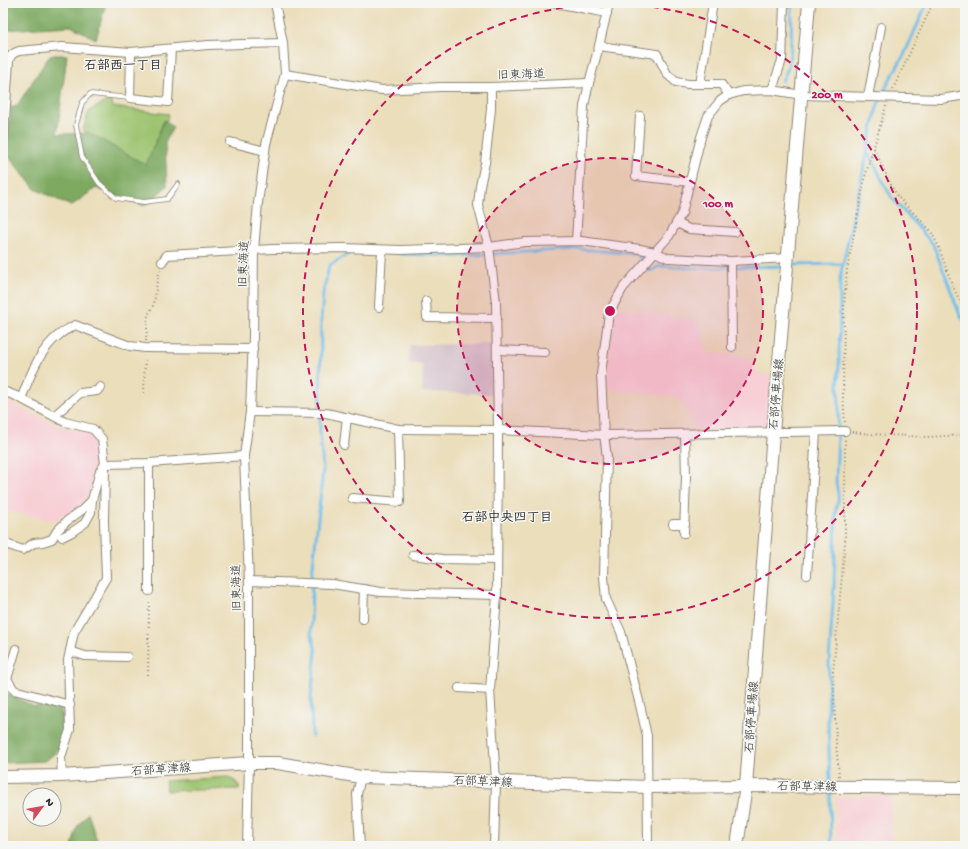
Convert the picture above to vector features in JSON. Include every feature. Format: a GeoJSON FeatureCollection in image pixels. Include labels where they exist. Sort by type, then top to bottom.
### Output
{"type":"FeatureCollection","features":[{"type":"Feature","properties":{"kind":"main road","name":"石部停車場線"},"geometry":{"type":"LineString","coordinates":[[736,846],[746,786],[773,433],[809,3]]}},
{"type":"Feature","properties":{"kind":"main road","name":"石部草津線"},"geometry":{"type":"LineString","coordinates":[[3,777],[62,776],[249,763],[278,763],[361,777],[648,787],[840,786],[965,788]]}},
{"type":"Feature","properties":{"kind":"street"},"geometry":{"type":"LineString","coordinates":[[275,3],[283,43],[285,74]]}},
{"type":"Feature","properties":{"kind":"street"},"geometry":{"type":"LineString","coordinates":[[556,3],[607,13]]}},
{"type":"Feature","properties":{"kind":"street"},"geometry":{"type":"LineString","coordinates":[[576,241],[584,106],[609,3]]}},
{"type":"Feature","properties":{"kind":"street"},"geometry":{"type":"LineString","coordinates":[[700,84],[713,3]]}},
{"type":"Feature","properties":{"kind":"street"},"geometry":{"type":"LineString","coordinates":[[772,90],[782,60],[784,3]]}},
{"type":"Feature","properties":{"kind":"street"},"geometry":{"type":"LineString","coordinates":[[868,97],[881,27]]}},
{"type":"Feature","properties":{"kind":"street"},"geometry":{"type":"LineString","coordinates":[[3,138],[9,61],[10,56],[19,51],[62,47],[131,52],[208,45],[283,43]]}},
{"type":"Feature","properties":{"kind":"street"},"geometry":{"type":"LineString","coordinates":[[599,46],[657,54],[667,74],[676,82],[688,84],[721,84],[729,94]]}},
{"type":"Feature","properties":{"kind":"street"},"geometry":{"type":"LineString","coordinates":[[131,52],[130,98],[168,102],[171,49]]}},
{"type":"Feature","properties":{"kind":"street","name":"旧東海道"},"geometry":{"type":"LineString","coordinates":[[247,846],[249,763],[249,581],[244,456],[250,412],[253,348],[254,250],[258,203],[266,144],[285,74],[382,90],[440,87],[589,84]]}},
{"type":"Feature","properties":{"kind":"street"},"geometry":{"type":"LineString","coordinates":[[491,87],[491,109],[485,163],[478,204],[489,247],[497,318],[497,595],[490,690],[496,781],[494,846]]}},
{"type":"Feature","properties":{"kind":"street"},"geometry":{"type":"LineString","coordinates":[[648,846],[647,736],[621,632],[606,599],[604,577],[607,457],[604,435],[601,374],[609,313],[623,288],[669,236],[677,223],[682,213],[701,137],[708,116],[720,101],[729,94],[743,91],[772,90],[802,94],[941,99],[965,94]]}},
{"type":"Feature","properties":{"kind":"street"},"geometry":{"type":"LineString","coordinates":[[640,116],[636,176],[690,182]]}},
{"type":"Feature","properties":{"kind":"street"},"geometry":{"type":"LineString","coordinates":[[230,142],[265,151]]}},
{"type":"Feature","properties":{"kind":"street"},"geometry":{"type":"LineString","coordinates":[[677,223],[689,229],[735,232]]}},
{"type":"Feature","properties":{"kind":"street"},"geometry":{"type":"LineString","coordinates":[[162,262],[167,255],[273,249],[343,248],[401,250],[489,247],[525,242],[576,241],[640,249],[655,252],[668,258],[731,261],[788,258]]}},
{"type":"Feature","properties":{"kind":"street"},"geometry":{"type":"LineString","coordinates":[[379,307],[382,250]]}},
{"type":"Feature","properties":{"kind":"street"},"geometry":{"type":"LineString","coordinates":[[731,261],[732,347]]}},
{"type":"Feature","properties":{"kind":"street"},"geometry":{"type":"LineString","coordinates":[[426,301],[427,317],[497,318]]}},
{"type":"Feature","properties":{"kind":"street"},"geometry":{"type":"LineString","coordinates":[[21,400],[33,370],[43,352],[58,335],[75,325],[130,346],[145,348],[253,348]]}},
{"type":"Feature","properties":{"kind":"street"},"geometry":{"type":"LineString","coordinates":[[497,350],[545,352]]}},
{"type":"Feature","properties":{"kind":"street"},"geometry":{"type":"LineString","coordinates":[[54,416],[80,393],[97,391],[100,387]]}},
{"type":"Feature","properties":{"kind":"street"},"geometry":{"type":"LineString","coordinates":[[3,391],[65,422],[93,429],[102,439],[105,464],[104,521],[106,578],[74,632],[68,660],[70,730],[61,756],[62,776]]}},
{"type":"Feature","properties":{"kind":"street"},"geometry":{"type":"LineString","coordinates":[[250,412],[326,412],[398,429],[498,430],[604,435],[845,431]]}},
{"type":"Feature","properties":{"kind":"street"},"geometry":{"type":"LineString","coordinates":[[344,445],[347,418]]}},
{"type":"Feature","properties":{"kind":"street"},"geometry":{"type":"LineString","coordinates":[[352,498],[400,502],[398,429]]}},
{"type":"Feature","properties":{"kind":"street"},"geometry":{"type":"LineString","coordinates":[[807,575],[816,432]]}},
{"type":"Feature","properties":{"kind":"street"},"geometry":{"type":"LineString","coordinates":[[684,533],[686,478],[685,434]]}},
{"type":"Feature","properties":{"kind":"street"},"geometry":{"type":"LineString","coordinates":[[105,464],[150,463],[244,456]]}},
{"type":"Feature","properties":{"kind":"street"},"geometry":{"type":"LineString","coordinates":[[149,590],[150,463]]}},
{"type":"Feature","properties":{"kind":"street"},"geometry":{"type":"LineString","coordinates":[[62,536],[72,532],[85,523],[91,512],[92,500],[100,472],[105,464]]}},
{"type":"Feature","properties":{"kind":"street"},"geometry":{"type":"LineString","coordinates":[[3,543],[23,550],[34,543],[52,539],[57,531],[67,521],[82,510],[92,500]]}},
{"type":"Feature","properties":{"kind":"street"},"geometry":{"type":"LineString","coordinates":[[673,524],[685,524]]}},
{"type":"Feature","properties":{"kind":"street"},"geometry":{"type":"LineString","coordinates":[[413,555],[442,559],[497,560]]}},
{"type":"Feature","properties":{"kind":"street"},"geometry":{"type":"LineString","coordinates":[[249,581],[332,584],[381,592],[497,595]]}},
{"type":"Feature","properties":{"kind":"street"},"geometry":{"type":"LineString","coordinates":[[362,619],[364,589]]}},
{"type":"Feature","properties":{"kind":"street"},"geometry":{"type":"LineString","coordinates":[[16,649],[7,679],[14,690],[70,705]]}},
{"type":"Feature","properties":{"kind":"street"},"geometry":{"type":"LineString","coordinates":[[70,651],[85,656],[127,657]]}},
{"type":"Feature","properties":{"kind":"street"},"geometry":{"type":"LineString","coordinates":[[458,688],[490,690]]}},
{"type":"Feature","properties":{"kind":"street"},"geometry":{"type":"LineString","coordinates":[[360,846],[357,794],[361,777]]}},
{"type":"Feature","properties":{"kind":"lane"},"geometry":{"type":"LineString","coordinates":[[130,98],[90,94],[82,103],[76,125],[82,156],[99,183],[116,198],[144,202],[166,198],[178,184]]}},
{"type":"Feature","properties":{"kind":"path"},"geometry":{"type":"LineString","coordinates":[[840,786],[836,743],[833,672],[845,543],[845,431],[843,382],[844,307],[847,270],[865,177],[889,97],[933,3]]}},
{"type":"Feature","properties":{"kind":"path"},"geometry":{"type":"LineString","coordinates":[[874,147],[890,183],[898,196],[930,231],[938,245],[953,287],[965,311]]}},
{"type":"Feature","properties":{"kind":"path"},"geometry":{"type":"LineString","coordinates":[[144,393],[145,348],[148,315],[154,304],[162,262]]}},
{"type":"Feature","properties":{"kind":"path"},"geometry":{"type":"LineString","coordinates":[[845,431],[927,437],[965,435]]}},
{"type":"Feature","properties":{"kind":"path"},"geometry":{"type":"LineString","coordinates":[[148,675],[149,590]]}},
{"type":"Feature","properties":{"kind":"shaded area"},"geometry":{"type":"Polygon","coordinates":[[[616,307],[695,320],[701,326],[704,344],[710,353],[745,356],[758,372],[773,376],[768,430],[695,430],[690,416],[678,397],[607,389],[612,320],[616,307]]]}},
{"type":"Feature","properties":{"kind":"shaded area"},"geometry":{"type":"Polygon","coordinates":[[[493,344],[492,394],[422,392],[423,364],[409,363],[410,345],[493,344]]]}},
{"type":"Feature","properties":{"kind":"shaded area"},"geometry":{"type":"Polygon","coordinates":[[[9,401],[62,427],[90,432],[99,443],[101,461],[93,489],[82,506],[55,521],[3,510],[3,405],[9,401]]]}},
{"type":"Feature","properties":{"kind":"shaded area"},"geometry":{"type":"Polygon","coordinates":[[[891,796],[892,846],[836,846],[836,797],[891,796]]]}},
{"type":"Feature","properties":{"kind":"green space"},"geometry":{"type":"Polygon","coordinates":[[[3,3],[106,3],[96,39],[71,26],[3,30],[3,3]]]}},
{"type":"Feature","properties":{"kind":"green space"},"geometry":{"type":"Polygon","coordinates":[[[50,55],[67,55],[57,134],[89,133],[146,165],[164,120],[173,127],[165,143],[167,186],[144,206],[96,188],[71,206],[35,189],[4,151],[8,140],[11,107],[16,107],[50,55]]]}},
{"type":"Feature","properties":{"kind":"green space"},"geometry":{"type":"Polygon","coordinates":[[[111,99],[113,107],[169,114],[149,171],[83,130],[89,111],[111,99]]]}},
{"type":"Feature","properties":{"kind":"green space"},"geometry":{"type":"Polygon","coordinates":[[[3,694],[9,694],[33,706],[60,707],[65,725],[59,749],[46,761],[3,763],[3,694]]]}},
{"type":"Feature","properties":{"kind":"green space"},"geometry":{"type":"Polygon","coordinates":[[[228,777],[236,782],[240,789],[167,791],[165,781],[228,777]]]}},
{"type":"Feature","properties":{"kind":"green space"},"geometry":{"type":"Polygon","coordinates":[[[88,813],[99,846],[72,846],[77,827],[88,813]]]}},
{"type":"Feature","properties":{"kind":"waterway"},"geometry":{"type":"LineString","coordinates":[[782,81],[788,68],[791,49],[792,3]]}},
{"type":"Feature","properties":{"kind":"waterway"},"geometry":{"type":"LineString","coordinates":[[830,784],[828,720],[829,662],[834,586],[836,508],[838,500],[836,483],[839,404],[840,278],[877,107],[889,81],[905,53],[927,3]]}},
{"type":"Feature","properties":{"kind":"waterway"},"geometry":{"type":"LineString","coordinates":[[866,152],[872,159],[892,198],[933,244],[959,313],[965,322]]}},
{"type":"Feature","properties":{"kind":"waterway"},"geometry":{"type":"LineString","coordinates":[[401,254],[459,256],[578,249],[637,254],[650,271],[660,266],[690,268],[785,266]]}},
{"type":"Feature","properties":{"kind":"waterway"},"geometry":{"type":"LineString","coordinates":[[312,736],[311,697],[316,651],[311,632],[312,576],[323,471],[320,433],[321,319],[323,293],[329,266],[353,252]]}},
{"type":"Feature","properties":{"kind":"waterway"},"geometry":{"type":"LineString","coordinates":[[791,265],[843,264]]}},
{"type":"Feature","properties":{"kind":"waterway"},"geometry":{"type":"LineString","coordinates":[[830,790],[831,846]]}},
{"type":"Feature","properties":{"kind":"district","name":"石部西一丁目"},"geometry":{"type":"Point","coordinates":[123,64]}},
{"type":"Feature","properties":{"kind":"district","name":"石部中央四丁目"},"geometry":{"type":"Point","coordinates":[507,516]}}]}
